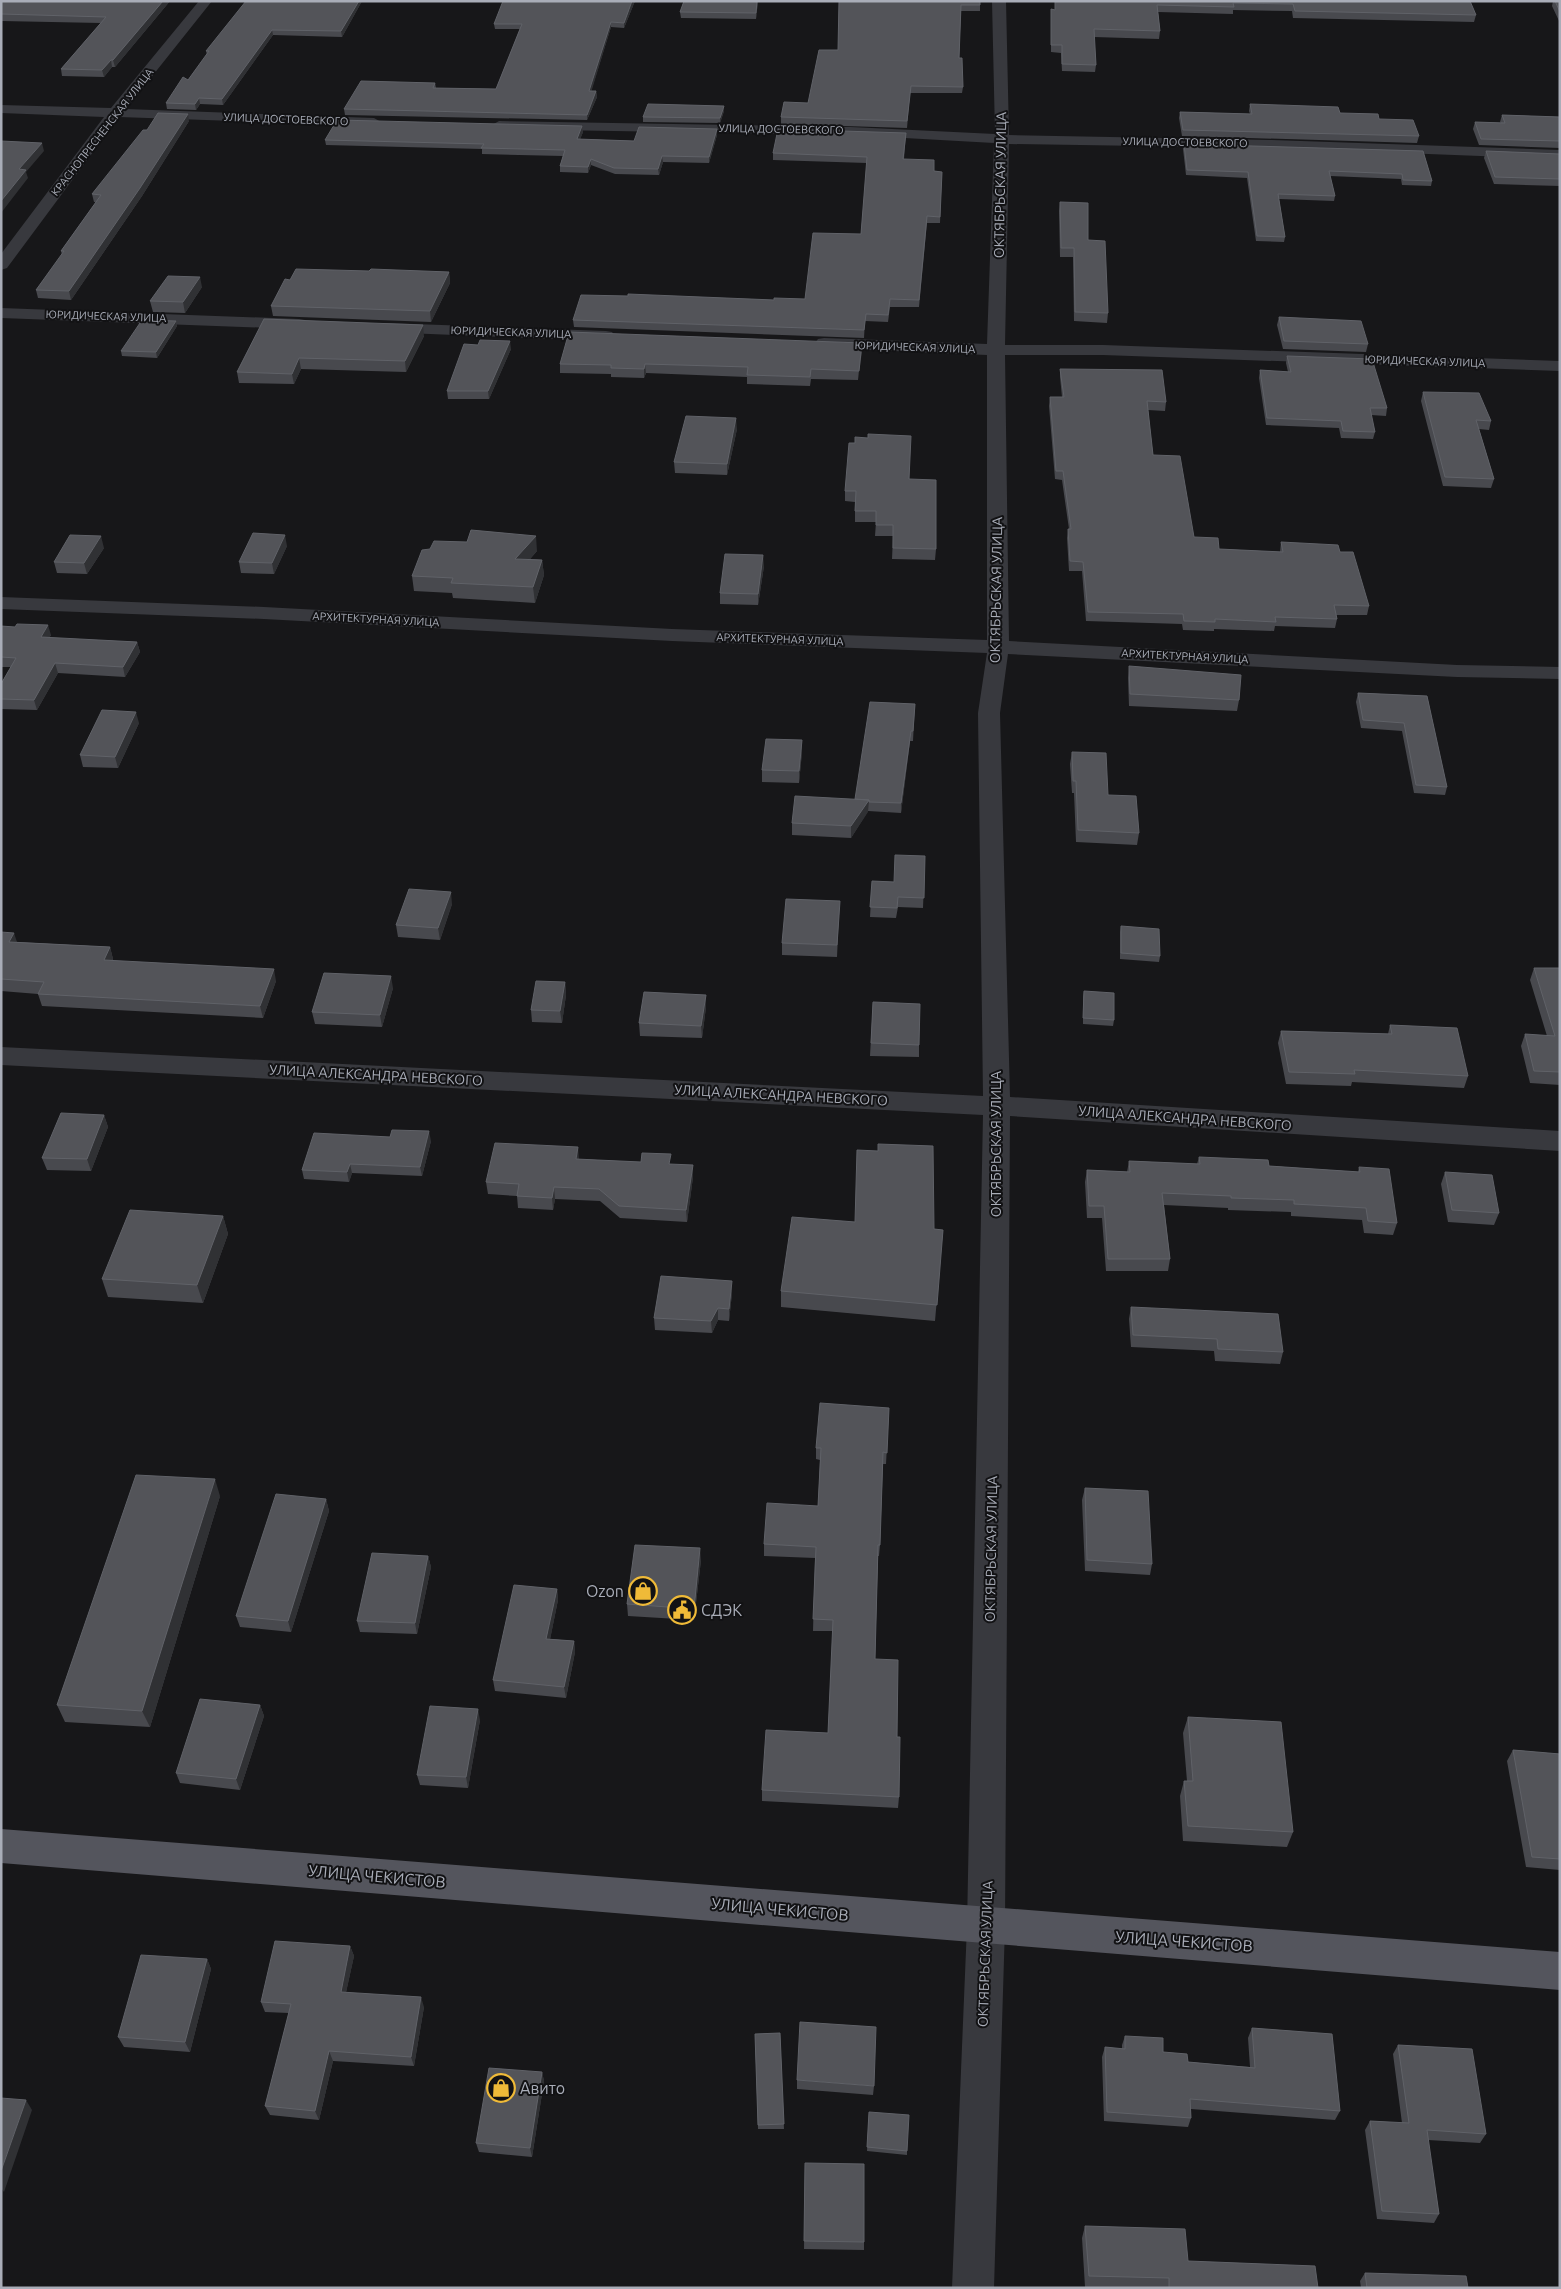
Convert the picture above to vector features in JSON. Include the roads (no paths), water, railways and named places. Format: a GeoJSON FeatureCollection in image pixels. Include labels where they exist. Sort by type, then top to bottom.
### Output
{"type":"FeatureCollection","features":[{"type":"Feature","properties":{"kind":"main road","name":"УЛИЦА ЧЕКИСТОВ"},"geometry":{"type":"LineString","coordinates":[[1,1846],[1560,1971]]}},
{"type":"Feature","properties":{"kind":"street","name":"КРАСНОПРЕСНЕНСКАЯ УЛИЦА"},"geometry":{"type":"LineString","coordinates":[[1,266],[114,114],[206,1]]}},
{"type":"Feature","properties":{"kind":"street","name":"ОКТЯБРЬСКАЯ УЛИЦА"},"geometry":{"type":"LineString","coordinates":[[973,2288],[986,1926],[997,1106],[989,713],[998,647],[996,350],[1002,139],[1001,18],[999,1]]}},
{"type":"Feature","properties":{"kind":"street","name":"УЛИЦА ДОСТОЕВСКОГО"},"geometry":{"type":"LineString","coordinates":[[1,109],[389,122]]}},
{"type":"Feature","properties":{"kind":"street","name":"УЛИЦА ДОСТОЕВСКОГО"},"geometry":{"type":"LineString","coordinates":[[488,124],[851,131],[1002,139],[1272,144],[1560,155]]}},
{"type":"Feature","properties":{"kind":"street","name":"ЮРИДИЧЕСКАЯ УЛИЦА"},"geometry":{"type":"LineString","coordinates":[[1,313],[259,321],[317,326]]}},
{"type":"Feature","properties":{"kind":"street","name":"ЮРИДИЧЕСКАЯ УЛИЦА"},"geometry":{"type":"LineString","coordinates":[[366,328],[623,336]]}},
{"type":"Feature","properties":{"kind":"street","name":"ЮРИДИЧЕСКАЯ УЛИЦА"},"geometry":{"type":"LineString","coordinates":[[810,342],[996,350],[1112,350],[1560,366]]}},
{"type":"Feature","properties":{"kind":"street","name":"АРХИТЕКТУРНАЯ УЛИЦА"},"geometry":{"type":"LineString","coordinates":[[1,603],[264,613],[691,636],[998,647],[1457,670],[1560,673]]}},
{"type":"Feature","properties":{"kind":"street","name":"УЛИЦА АЛЕКСАНДРА НЕВСКОГО"},"geometry":{"type":"LineString","coordinates":[[1,1056],[997,1106],[1560,1141]]}},
{"type":"Feature","properties":{"kind":"place","name":"Ozon"},"geometry":{"type":"Point","coordinates":[643,1591]}},
{"type":"Feature","properties":{"kind":"place","name":"СДЭК"},"geometry":{"type":"Point","coordinates":[682,1610]}},
{"type":"Feature","properties":{"kind":"place","name":"Авито"},"geometry":{"type":"Point","coordinates":[501,2088]}}]}
